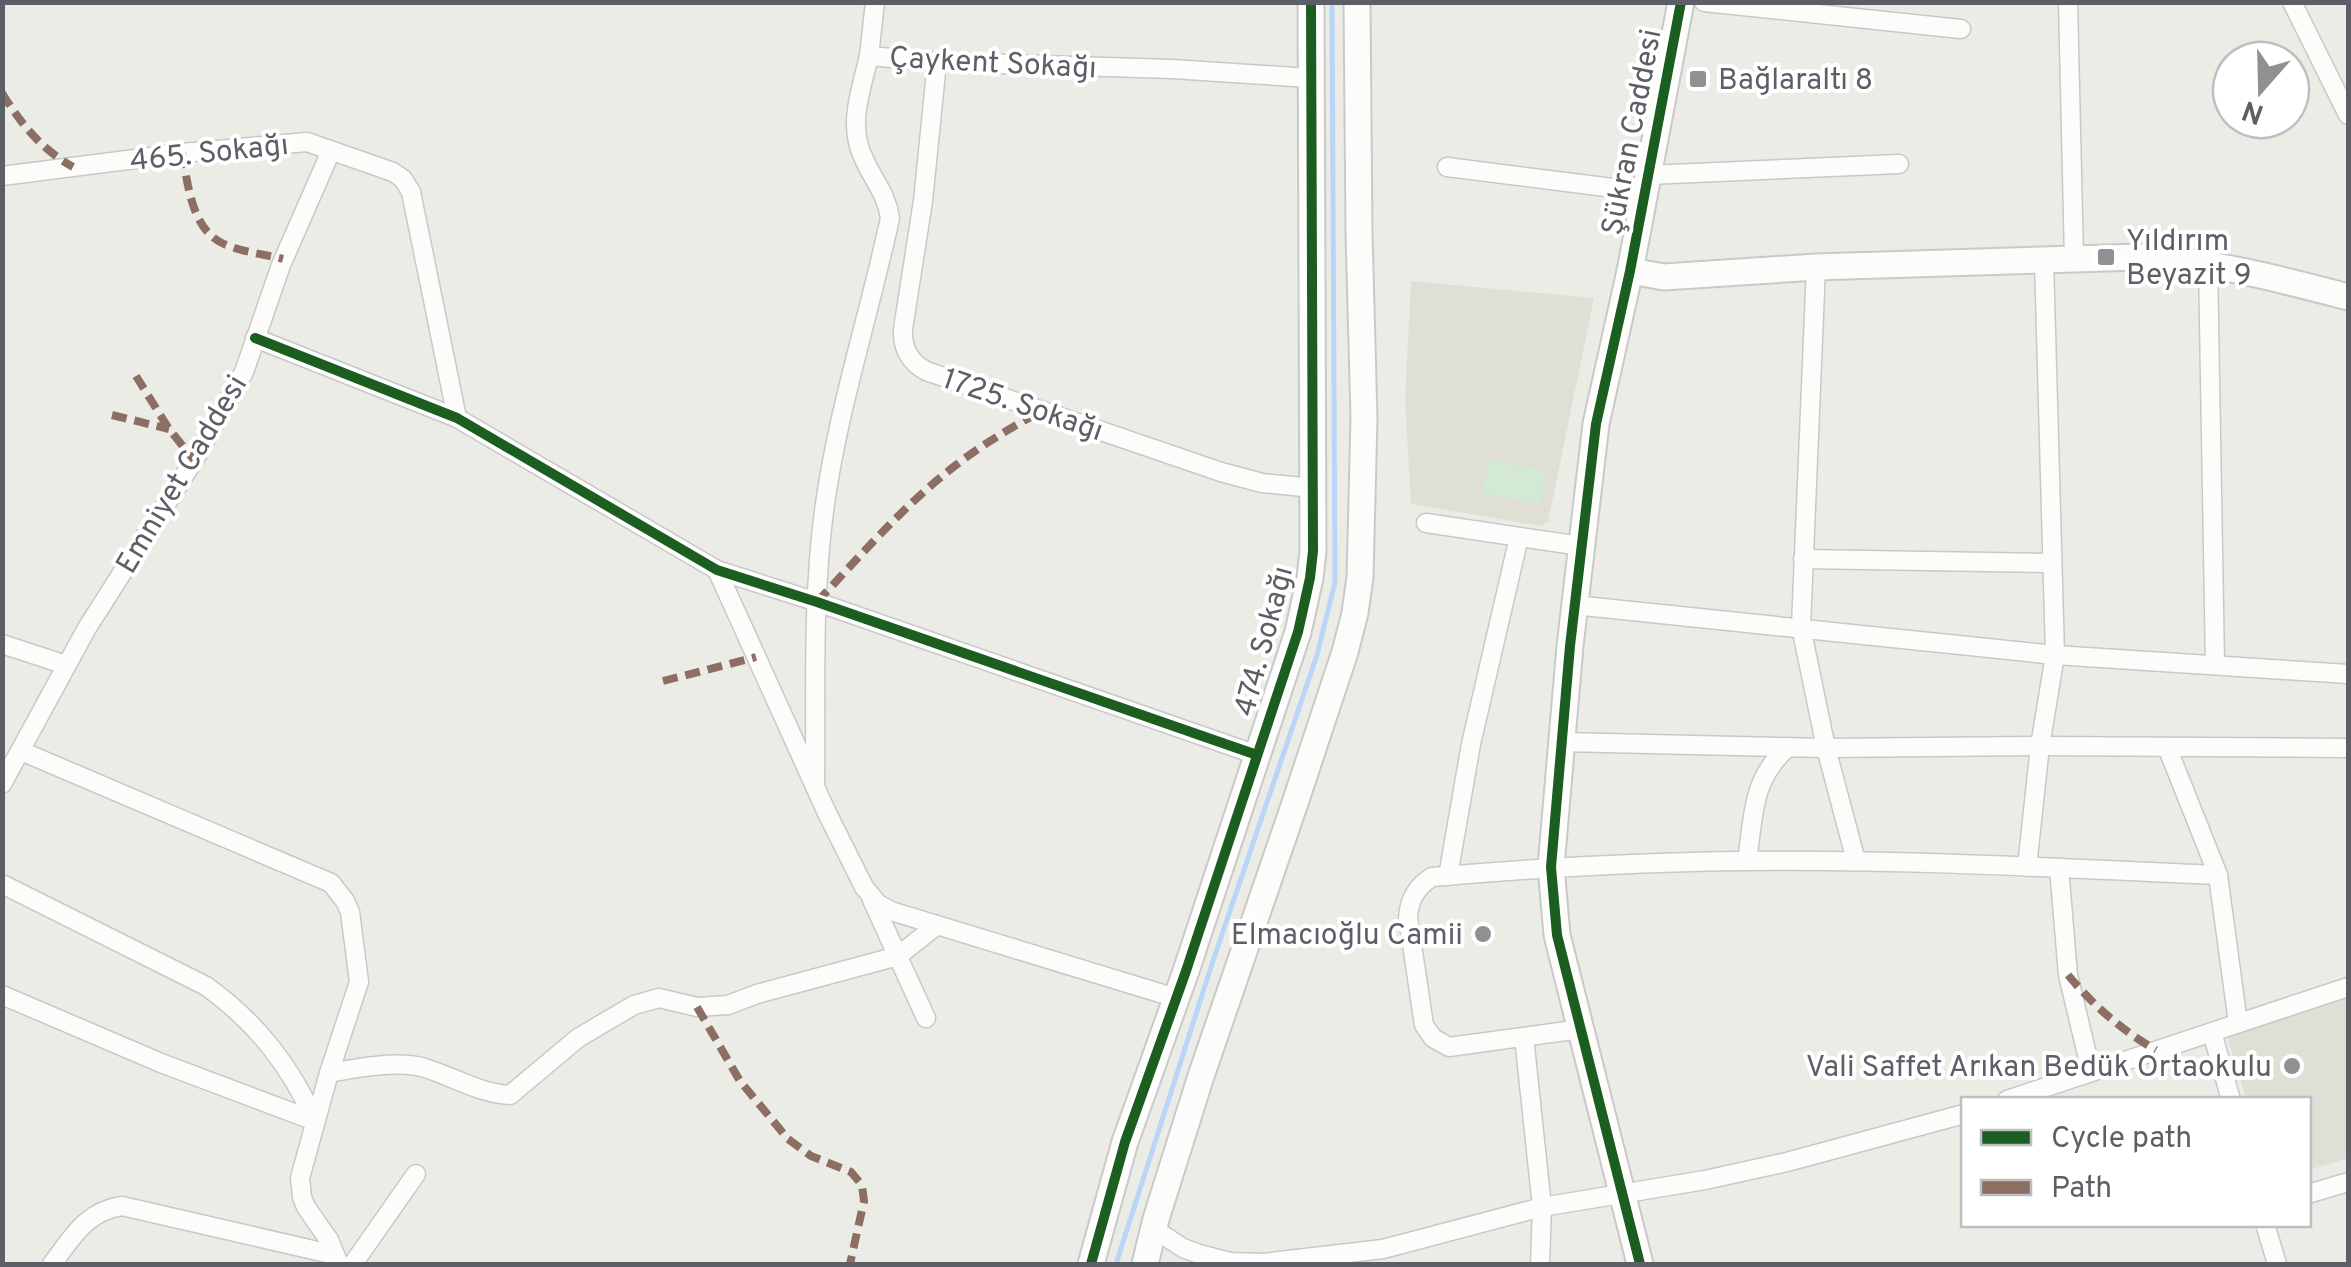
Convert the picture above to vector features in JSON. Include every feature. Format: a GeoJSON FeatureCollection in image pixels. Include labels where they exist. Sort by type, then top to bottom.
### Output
{"type":"FeatureCollection","features":[{"type":"Feature","properties":{"kind":"street","name":"Çaykent Sokağı"},"geometry":{"type":"LineString","coordinates":[[875,2],[869,56],[1310,78]]}},
{"type":"Feature","properties":{"kind":"street","name":"474. Sokağı"},"geometry":{"type":"LineString","coordinates":[[1091,1264],[1126,1142],[1306,604],[1313,488],[1310,2]]}},
{"type":"Feature","properties":{"kind":"street"},"geometry":{"type":"LineString","coordinates":[[1145,1264],[1201,1076],[1335,684],[1358,595],[1364,400],[1357,2]]}},
{"type":"Feature","properties":{"kind":"street","name":"Şükran Caddesi"},"geometry":{"type":"LineString","coordinates":[[1681,2],[1630,271],[1664,277],[1816,267],[2140,257],[2208,263],[2348,296]]}},
{"type":"Feature","properties":{"kind":"street"},"geometry":{"type":"LineString","coordinates":[[1704,2],[1961,29]]}},
{"type":"Feature","properties":{"kind":"street"},"geometry":{"type":"LineString","coordinates":[[2068,2],[2074,259]]}},
{"type":"Feature","properties":{"kind":"street"},"geometry":{"type":"LineString","coordinates":[[2292,2],[2348,114]]}},
{"type":"Feature","properties":{"kind":"street"},"geometry":{"type":"LineString","coordinates":[[815,787],[821,540],[832,460],[890,218],[884,192],[860,150],[854,122],[869,56]]}},
{"type":"Feature","properties":{"kind":"street","name":"1725. Sokağı"},"geometry":{"type":"LineString","coordinates":[[936,62],[903,337],[912,360],[926,372],[1221,472],[1262,484],[1313,488]]}},
{"type":"Feature","properties":{"kind":"street","name":"465. Sokağı"},"geometry":{"type":"LineString","coordinates":[[2,176],[306,142],[393,172],[408,186],[457,418]]}},
{"type":"Feature","properties":{"kind":"street","name":"Emniyet Caddesi"},"geometry":{"type":"LineString","coordinates":[[3,780],[109,592],[203,445],[244,372],[280,265],[331,151]]}},
{"type":"Feature","properties":{"kind":"street"},"geometry":{"type":"LineString","coordinates":[[1447,167],[1647,183],[1899,164]]}},
{"type":"Feature","properties":{"kind":"street"},"geometry":{"type":"LineString","coordinates":[[2027,867],[2055,654],[2044,260]]}},
{"type":"Feature","properties":{"kind":"street"},"geometry":{"type":"LineString","coordinates":[[2208,263],[2216,665]]}},
{"type":"Feature","properties":{"kind":"street"},"geometry":{"type":"LineString","coordinates":[[1816,267],[1801,627],[1826,748],[1856,862]]}},
{"type":"Feature","properties":{"kind":"street"},"geometry":{"type":"LineString","coordinates":[[1630,271],[1596,424],[1574,605],[1551,867],[1557,935],[1640,1264]]}},
{"type":"Feature","properties":{"kind":"street"},"geometry":{"type":"LineString","coordinates":[[256,338],[457,418],[717,570],[1256,755]]}},
{"type":"Feature","properties":{"kind":"street"},"geometry":{"type":"LineString","coordinates":[[1426,523],[1581,546]]}},
{"type":"Feature","properties":{"kind":"street"},"geometry":{"type":"LineString","coordinates":[[1448,876],[1479,710],[1519,537]]}},
{"type":"Feature","properties":{"kind":"street"},"geometry":{"type":"LineString","coordinates":[[1803,559],[2052,563]]}},
{"type":"Feature","properties":{"kind":"street"},"geometry":{"type":"LineString","coordinates":[[717,570],[926,1018]]}},
{"type":"Feature","properties":{"kind":"street"},"geometry":{"type":"LineString","coordinates":[[1574,605],[2055,654],[2348,674]]}},
{"type":"Feature","properties":{"kind":"street"},"geometry":{"type":"LineString","coordinates":[[2,644],[66,665]]}},
{"type":"Feature","properties":{"kind":"street"},"geometry":{"type":"LineString","coordinates":[[1562,742],[1826,748],[2346,748]]}},
{"type":"Feature","properties":{"kind":"street"},"geometry":{"type":"LineString","coordinates":[[1748,860],[1759,784],[1770,765],[1788,747]]}},
{"type":"Feature","properties":{"kind":"street"},"geometry":{"type":"LineString","coordinates":[[2166,747],[2218,875],[2238,1024]]}},
{"type":"Feature","properties":{"kind":"street"},"geometry":{"type":"LineString","coordinates":[[21,750],[330,882],[345,900],[359,982],[301,1167],[300,1188],[306,1207],[319,1223],[337,1260]]}},
{"type":"Feature","properties":{"kind":"street"},"geometry":{"type":"LineString","coordinates":[[1582,1029],[1449,1047],[1433,1038],[1424,1026],[1408,910],[1424,882],[1448,876],[1551,867],[1748,860],[2218,875]]}},
{"type":"Feature","properties":{"kind":"street"},"geometry":{"type":"LineString","coordinates":[[2059,868],[2068,975],[2092,1071]]}},
{"type":"Feature","properties":{"kind":"street"},"geometry":{"type":"LineString","coordinates":[[2,884],[206,986],[224,999],[275,1050],[315,1121]]}},
{"type":"Feature","properties":{"kind":"street"},"geometry":{"type":"LineString","coordinates":[[870,896],[891,911],[1176,998]]}},
{"type":"Feature","properties":{"kind":"street"},"geometry":{"type":"LineString","coordinates":[[329,1074],[372,1067],[422,1066],[484,1092],[510,1095],[578,1038],[634,1005],[660,998],[698,1007],[728,1005],[898,956],[937,924]]}},
{"type":"Feature","properties":{"kind":"street"},"geometry":{"type":"LineString","coordinates":[[2016,1097],[2348,987]]}},
{"type":"Feature","properties":{"kind":"street"},"geometry":{"type":"LineString","coordinates":[[2,995],[160,1062],[315,1121]]}},
{"type":"Feature","properties":{"kind":"street"},"geometry":{"type":"LineString","coordinates":[[2212,1032],[2230,1097]]}},
{"type":"Feature","properties":{"kind":"street"},"geometry":{"type":"LineString","coordinates":[[1524,1037],[1542,1207],[1540,1264]]}},
{"type":"Feature","properties":{"kind":"street"},"geometry":{"type":"LineString","coordinates":[[1154,1228],[1183,1248],[1230,1262],[1385,1257],[1542,1207],[1787,1162],[1961,1115]]}},
{"type":"Feature","properties":{"kind":"street"},"geometry":{"type":"LineString","coordinates":[[353,1264],[416,1174]]}},
{"type":"Feature","properties":{"kind":"street"},"geometry":{"type":"LineString","coordinates":[[2311,1193],[2348,1182]]}},
{"type":"Feature","properties":{"kind":"street"},"geometry":{"type":"LineString","coordinates":[[52,1264],[84,1222],[102,1210],[122,1206],[337,1260]]}},
{"type":"Feature","properties":{"kind":"street"},"geometry":{"type":"LineString","coordinates":[[2266,1227],[2276,1264]]}},
{"type":"Feature","properties":{"kind":"shaded area"},"geometry":{"type":"Polygon","coordinates":[[[1411,281],[1594,298],[1548,522],[1540,526],[1411,504],[1405,401],[1411,281]]]}},
{"type":"Feature","properties":{"kind":"shaded area","name":"Vali Saffet Arıkan Bedük Ortaokulu"},"geometry":{"type":"Polygon","coordinates":[[[2348,998],[2348,1158],[2311,1169],[2311,1097],[2245,1097],[2226,1033],[2348,998]]]}},
{"type":"Feature","properties":{"kind":"green space"},"geometry":{"type":"Polygon","coordinates":[[[1489,459],[1547,471],[1540,505],[1482,493],[1489,459]]]}},
{"type":"Feature","properties":{"kind":"waterway"},"geometry":{"type":"LineString","coordinates":[[1116,1264],[1317,655],[1335,582],[1332,2]]}},
{"type":"Feature","properties":{"kind":"marked path"},"geometry":{"type":"LineString","coordinates":[[2,93],[33,135],[73,167]]}},
{"type":"Feature","properties":{"kind":"marked path"},"geometry":{"type":"LineString","coordinates":[[182,153],[197,216],[212,236],[236,249],[283,259]]}},
{"type":"Feature","properties":{"kind":"marked path"},"geometry":{"type":"LineString","coordinates":[[136,376],[194,460]]}},
{"type":"Feature","properties":{"kind":"marked path"},"geometry":{"type":"LineString","coordinates":[[817,602],[937,480],[987,443],[1042,411]]}},
{"type":"Feature","properties":{"kind":"marked path"},"geometry":{"type":"LineString","coordinates":[[112,415],[169,429]]}},
{"type":"Feature","properties":{"kind":"marked path"},"geometry":{"type":"LineString","coordinates":[[663,681],[756,657]]}},
{"type":"Feature","properties":{"kind":"marked path"},"geometry":{"type":"LineString","coordinates":[[2068,975],[2109,1017],[2156,1050]]}},
{"type":"Feature","properties":{"kind":"marked path"},"geometry":{"type":"LineString","coordinates":[[697,1007],[740,1081],[788,1139],[811,1156],[851,1172],[862,1185],[864,1201],[850,1264]]}},
{"type":"Feature","properties":{"kind":"cycle path"},"geometry":{"type":"LineString","coordinates":[[1091,1264],[1125,1142],[1298,632],[1310,578],[1311,2]]}},
{"type":"Feature","properties":{"kind":"cycle path"},"geometry":{"type":"LineString","coordinates":[[1640,1264],[1557,935],[1551,867],[1570,646],[1596,424],[1630,271],[1681,2]]}},
{"type":"Feature","properties":{"kind":"cycle path"},"geometry":{"type":"LineString","coordinates":[[255,338],[457,418],[717,570],[1257,755]]}},
{"type":"Feature","properties":{"kind":"place","name":"Bağlaraltı 8"},"geometry":{"type":"Point","coordinates":[1698,79]}},
{"type":"Feature","properties":{"kind":"place","name":"Yıldırım Beyazit 9"},"geometry":{"type":"Point","coordinates":[2106,257]}},
{"type":"Feature","properties":{"kind":"place","name":"Elmacıoğlu Camii"},"geometry":{"type":"Point","coordinates":[1483,934]}},
{"type":"Feature","properties":{"kind":"place","name":"Vali Saffet Arıkan Bedük Ortaokulu"},"geometry":{"type":"Point","coordinates":[2292,1066]}}]}
